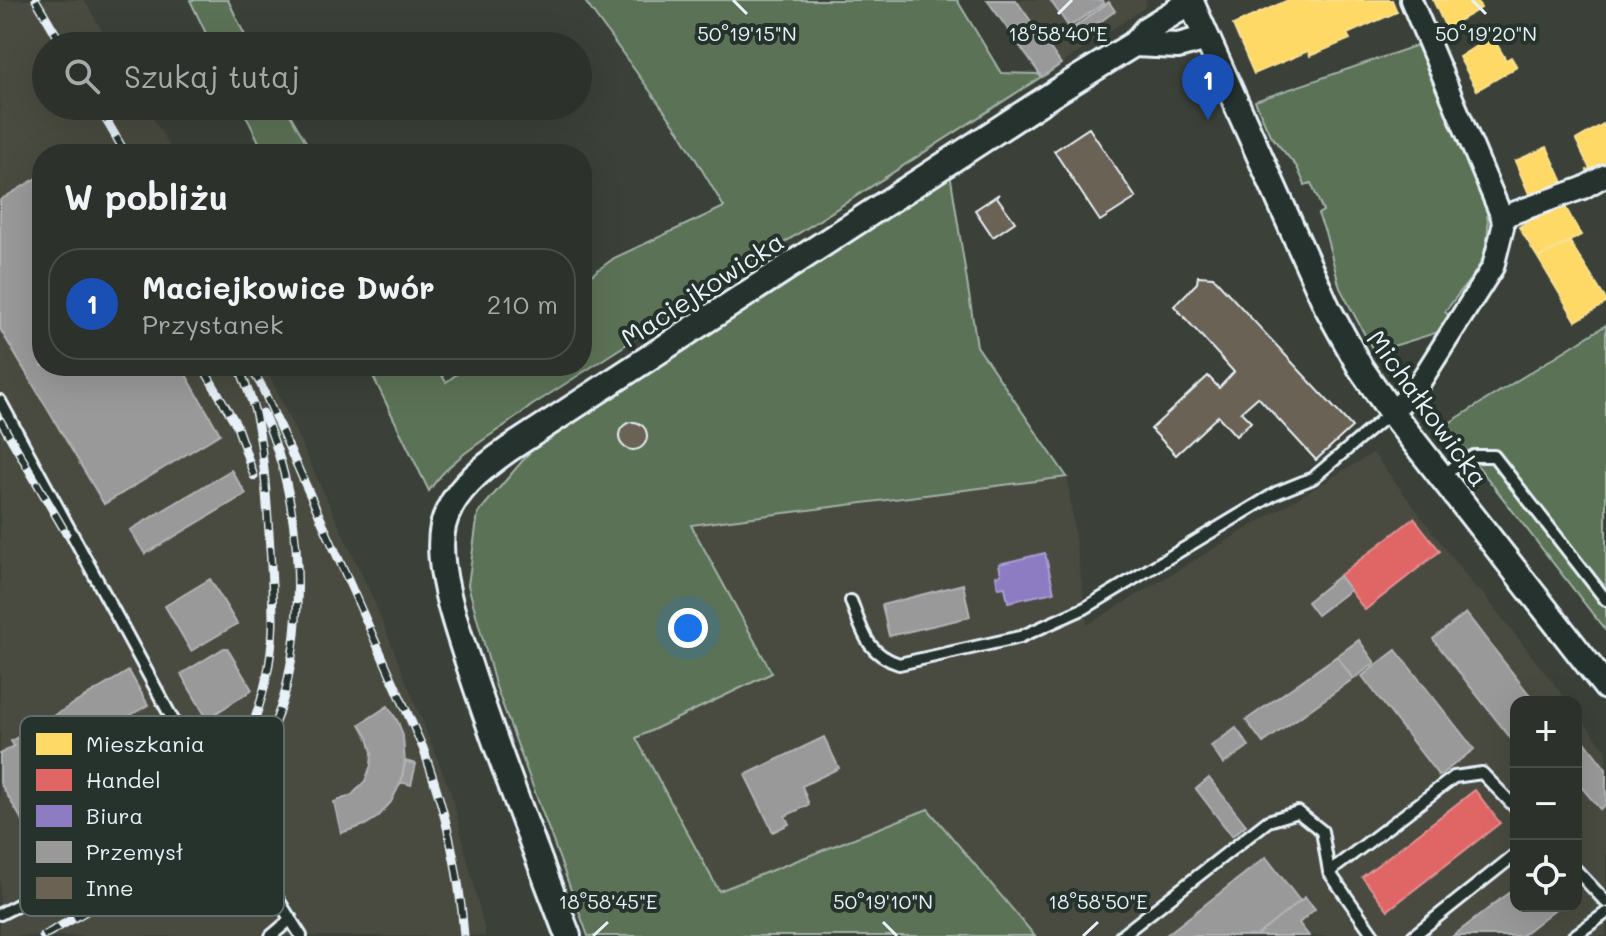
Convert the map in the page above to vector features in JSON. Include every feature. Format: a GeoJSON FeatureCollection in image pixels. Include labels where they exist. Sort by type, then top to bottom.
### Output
{"type":"FeatureCollection","features":[{"type":"Feature","properties":{"kind":"street"},"geometry":{"type":"LineString","coordinates":[[1391,412],[1415,390],[1451,337],[1493,267],[1503,227],[1502,217],[1411,0]]}},
{"type":"Feature","properties":{"kind":"street","name":"Michałkowicka"},"geometry":{"type":"LineString","coordinates":[[1192,1],[1327,307],[1360,367],[1391,412],[1606,687]]}},
{"type":"Feature","properties":{"kind":"street","name":"Maciejkowicka"},"geometry":{"type":"LineString","coordinates":[[568,936],[495,743],[451,608],[441,543],[444,523],[453,503],[473,478],[509,449],[1134,44],[1147,29],[1192,1]]}},
{"type":"Feature","properties":{"kind":"street"},"geometry":{"type":"LineString","coordinates":[[1134,44],[1178,46],[1207,38]]}},
{"type":"Feature","properties":{"kind":"street"},"geometry":{"type":"LineString","coordinates":[[1502,217],[1583,188],[1606,175]]}},
{"type":"Feature","properties":{"kind":"lane"},"geometry":{"type":"LineString","coordinates":[[0,401],[172,716]]}},
{"type":"Feature","properties":{"kind":"lane"},"geometry":{"type":"LineString","coordinates":[[851,601],[872,650],[884,659],[899,664],[1020,637],[1085,608],[1276,493],[1313,478],[1391,412]]}},
{"type":"Feature","properties":{"kind":"lane"},"geometry":{"type":"LineString","coordinates":[[1440,475],[1474,456],[1494,456],[1606,600]]}},
{"type":"Feature","properties":{"kind":"lane"},"geometry":{"type":"LineString","coordinates":[[1329,872],[1454,777],[1482,773],[1510,802]]}},
{"type":"Feature","properties":{"kind":"lane"},"geometry":{"type":"LineString","coordinates":[[1121,936],[1268,821],[1298,812],[1322,831],[1329,872],[1374,936]]}},
{"type":"Feature","properties":{"kind":"lane"},"geometry":{"type":"LineString","coordinates":[[1413,936],[1510,859]]}},
{"type":"Feature","properties":{"kind":"lane"},"geometry":{"type":"LineString","coordinates":[[1582,876],[1606,902]]}},
{"type":"Feature","properties":{"kind":"lane"},"geometry":{"type":"LineString","coordinates":[[0,914],[20,904]]}},
{"type":"Feature","properties":{"kind":"lane"},"geometry":{"type":"LineString","coordinates":[[284,908],[301,936]]}},
{"type":"Feature","properties":{"kind":"lane"},"geometry":{"type":"LineString","coordinates":[[1574,936],[1606,913]]}},
{"type":"Feature","properties":{"kind":"lane"},"geometry":{"type":"LineString","coordinates":[[271,936],[291,919]]}},
{"type":"Feature","properties":{"kind":"shaded area"},"geometry":{"type":"Polygon","coordinates":[[[0,0],[84,0],[103,32],[32,32],[32,120],[154,120],[168,144],[32,144],[32,376],[270,376],[373,599],[451,793],[486,936],[0,936],[0,0]]]}},
{"type":"Feature","properties":{"kind":"shaded area"},"geometry":{"type":"Polygon","coordinates":[[[987,0],[1147,0],[1145,7],[1042,77],[987,0]]]}},
{"type":"Feature","properties":{"kind":"shaded area"},"geometry":{"type":"Polygon","coordinates":[[[1373,453],[1476,589],[1480,590],[1563,696],[1510,696],[1510,912],[1582,912],[1582,720],[1606,750],[1606,936],[1035,936],[928,809],[719,892],[636,737],[771,673],[690,525],[1067,477],[1087,625],[1373,453]]]}},
{"type":"Feature","properties":{"kind":"green space"},"geometry":{"type":"Polygon","coordinates":[[[190,0],[228,0],[243,32],[205,32],[190,0]]]}},
{"type":"Feature","properties":{"kind":"green space"},"geometry":{"type":"Polygon","coordinates":[[[584,0],[957,0],[1001,73],[1038,74],[1041,77],[592,367],[592,274],[614,258],[724,207],[679,131],[584,0]]]}},
{"type":"Feature","properties":{"kind":"green space"},"geometry":{"type":"Polygon","coordinates":[[[1421,44],[1487,212],[1487,244],[1472,277],[1445,312],[1451,317],[1442,331],[1374,352],[1340,288],[1318,214],[1323,211],[1311,183],[1305,185],[1297,167],[1270,135],[1255,101],[1421,44]]]}},
{"type":"Feature","properties":{"kind":"green space"},"geometry":{"type":"Polygon","coordinates":[[[248,120],[293,120],[307,144],[260,144],[248,120]]]}},
{"type":"Feature","properties":{"kind":"green space"},"geometry":{"type":"Polygon","coordinates":[[[949,166],[977,346],[1067,477],[691,525],[772,673],[636,738],[719,891],[928,809],[1035,936],[588,936],[495,684],[468,585],[478,513],[541,439],[949,166]]]}},
{"type":"Feature","properties":{"kind":"green space"},"geometry":{"type":"Polygon","coordinates":[[[1606,325],[1606,631],[1446,425],[1606,325]]]}},
{"type":"Feature","properties":{"kind":"green space"},"geometry":{"type":"Polygon","coordinates":[[[373,376],[442,376],[446,382],[454,376],[578,376],[462,455],[429,491],[373,376]]]}},
{"type":"Feature","properties":{"kind":"building: Mieszkania"},"geometry":{"type":"Polygon","coordinates":[[[1288,0],[1392,0],[1397,12],[1347,34],[1350,39],[1310,56],[1308,51],[1254,74],[1233,25],[1288,0]]]}},
{"type":"Feature","properties":{"kind":"building: Mieszkania"},"geometry":{"type":"Polygon","coordinates":[[[1433,0],[1477,0],[1481,8],[1446,28],[1433,0]]]}},
{"type":"Feature","properties":{"kind":"building: Mieszkania"},"geometry":{"type":"Polygon","coordinates":[[[1492,36],[1506,60],[1511,57],[1517,67],[1477,90],[1459,57],[1492,36]]]}},
{"type":"Feature","properties":{"kind":"building: Mieszkania"},"geometry":{"type":"Polygon","coordinates":[[[1603,124],[1606,129],[1606,167],[1591,176],[1576,140],[1603,124]]]}},
{"type":"Feature","properties":{"kind":"building: Mieszkania"},"geometry":{"type":"Polygon","coordinates":[[[1547,147],[1565,187],[1532,201],[1515,161],[1547,147]]]}},
{"type":"Feature","properties":{"kind":"building: Mieszkania"},"geometry":{"type":"Polygon","coordinates":[[[1563,203],[1581,235],[1538,258],[1519,227],[1534,218],[1532,214],[1563,203]]]}},
{"type":"Feature","properties":{"kind":"building: Mieszkania"},"geometry":{"type":"Polygon","coordinates":[[[1570,242],[1606,300],[1606,303],[1576,321],[1538,258],[1570,242]]]}},
{"type":"Feature","properties":{"kind":"building: Handel"},"geometry":{"type":"Polygon","coordinates":[[[1414,518],[1440,551],[1365,610],[1339,576],[1414,518]]]}},
{"type":"Feature","properties":{"kind":"building: Handel"},"geometry":{"type":"Polygon","coordinates":[[[1475,790],[1500,823],[1388,910],[1362,877],[1475,790]]]}},
{"type":"Feature","properties":{"kind":"building: Biura"},"geometry":{"type":"Polygon","coordinates":[[[1045,553],[1054,592],[1008,602],[1005,587],[998,588],[996,576],[1001,575],[999,564],[1045,553]]]}},
{"type":"Feature","properties":{"kind":"building: Przemysł"},"geometry":{"type":"Polygon","coordinates":[[[987,0],[1016,0],[1061,64],[1042,77],[987,0]]]}},
{"type":"Feature","properties":{"kind":"building: Przemysł"},"geometry":{"type":"Polygon","coordinates":[[[1050,0],[1103,0],[1104,3],[1069,27],[1050,0]]]}},
{"type":"Feature","properties":{"kind":"building: Przemysł"},"geometry":{"type":"Polygon","coordinates":[[[1109,2],[1115,11],[1079,37],[1073,28],[1109,2]]]}},
{"type":"Feature","properties":{"kind":"building: Przemysł"},"geometry":{"type":"Polygon","coordinates":[[[32,181],[32,376],[187,376],[220,434],[104,504],[0,329],[0,200],[32,181]]]}},
{"type":"Feature","properties":{"kind":"building: Przemysł"},"geometry":{"type":"Polygon","coordinates":[[[231,470],[246,494],[145,554],[130,530],[231,470]]]}},
{"type":"Feature","properties":{"kind":"building: Przemysł"},"geometry":{"type":"Polygon","coordinates":[[[1339,576],[1350,590],[1317,615],[1307,602],[1339,576]]]}},
{"type":"Feature","properties":{"kind":"building: Przemysł"},"geometry":{"type":"Polygon","coordinates":[[[210,579],[237,624],[191,651],[165,606],[210,579]]]}},
{"type":"Feature","properties":{"kind":"building: Przemysł"},"geometry":{"type":"Polygon","coordinates":[[[963,584],[970,617],[889,636],[882,605],[963,584]]]}},
{"type":"Feature","properties":{"kind":"building: Przemysł"},"geometry":{"type":"Polygon","coordinates":[[[1466,613],[1530,696],[1510,696],[1510,737],[1433,639],[1466,613]]]}},
{"type":"Feature","properties":{"kind":"building: Przemysł"},"geometry":{"type":"Polygon","coordinates":[[[1359,640],[1375,663],[1353,679],[1337,656],[1359,640]]]}},
{"type":"Feature","properties":{"kind":"building: Przemysł"},"geometry":{"type":"Polygon","coordinates":[[[227,648],[252,690],[212,716],[205,716],[181,674],[227,648]]]}},
{"type":"Feature","properties":{"kind":"building: Przemysł"},"geometry":{"type":"Polygon","coordinates":[[[1396,650],[1474,749],[1439,776],[1362,676],[1396,650]]]}},
{"type":"Feature","properties":{"kind":"building: Przemysł"},"geometry":{"type":"Polygon","coordinates":[[[1337,656],[1353,679],[1263,743],[1246,720],[1337,656]]]}},
{"type":"Feature","properties":{"kind":"building: Przemysł"},"geometry":{"type":"Polygon","coordinates":[[[129,671],[148,705],[129,716],[53,716],[129,671]]]}},
{"type":"Feature","properties":{"kind":"building: Przemysł"},"geometry":{"type":"Polygon","coordinates":[[[388,706],[403,736],[405,764],[401,782],[391,802],[378,817],[341,833],[334,802],[352,795],[365,781],[371,765],[372,752],[360,724],[388,706]]]}},
{"type":"Feature","properties":{"kind":"building: Przemysł"},"geometry":{"type":"Polygon","coordinates":[[[1236,728],[1249,746],[1223,764],[1211,746],[1236,728]]]}},
{"type":"Feature","properties":{"kind":"building: Przemysł"},"geometry":{"type":"Polygon","coordinates":[[[20,736],[20,816],[0,783],[0,754],[14,746],[11,741],[20,736]]]}},
{"type":"Feature","properties":{"kind":"building: Przemysł"},"geometry":{"type":"Polygon","coordinates":[[[824,737],[839,768],[802,786],[809,805],[785,816],[789,824],[773,832],[745,775],[824,737]]]}},
{"type":"Feature","properties":{"kind":"building: Przemysł"},"geometry":{"type":"Polygon","coordinates":[[[1582,738],[1606,769],[1606,804],[1600,809],[1582,788],[1582,738]]]}},
{"type":"Feature","properties":{"kind":"building: Przemysł"},"geometry":{"type":"Polygon","coordinates":[[[405,761],[416,764],[411,785],[401,782],[405,761]]]}},
{"type":"Feature","properties":{"kind":"building: Przemysł"},"geometry":{"type":"Polygon","coordinates":[[[1209,778],[1246,825],[1232,836],[1196,789],[1209,778]]]}},
{"type":"Feature","properties":{"kind":"building: Przemysł"},"geometry":{"type":"Polygon","coordinates":[[[1266,857],[1300,901],[1256,936],[1165,936],[1266,857]]]}},
{"type":"Feature","properties":{"kind":"building: Przemysł"},"geometry":{"type":"Polygon","coordinates":[[[1510,892],[1510,912],[1551,912],[1521,936],[1453,936],[1510,892]]]}},
{"type":"Feature","properties":{"kind":"building: Przemysł"},"geometry":{"type":"Polygon","coordinates":[[[1305,897],[1315,909],[1299,923],[1309,936],[1256,936],[1305,897]]]}},
{"type":"Feature","properties":{"kind":"building: Inne"},"geometry":{"type":"Polygon","coordinates":[[[1089,128],[1136,198],[1100,221],[1054,151],[1089,128]]]}},
{"type":"Feature","properties":{"kind":"building: Inne"},"geometry":{"type":"Polygon","coordinates":[[[999,194],[997,197],[1015,222],[993,237],[975,210],[999,194]]]}},
{"type":"Feature","properties":{"kind":"building: Inne"},"geometry":{"type":"Polygon","coordinates":[[[1198,276],[1213,277],[1352,427],[1316,460],[1258,397],[1241,412],[1251,422],[1236,436],[1218,416],[1176,455],[1151,429],[1208,376],[1219,388],[1234,372],[1174,306],[1197,283],[1198,276]]]}},
{"type":"Feature","properties":{"kind":"building: Inne"},"geometry":{"type":"Polygon","coordinates":[[[633,422],[643,426],[647,436],[643,446],[633,450],[623,446],[619,436],[623,426],[633,422]]]}},
{"type":"Feature","properties":{"kind":"railway"},"geometry":{"type":"LineString","coordinates":[[36,0],[55,32]]}},
{"type":"Feature","properties":{"kind":"railway"},"geometry":{"type":"LineString","coordinates":[[106,120],[120,144]]}},
{"type":"Feature","properties":{"kind":"railway"},"geometry":{"type":"LineString","coordinates":[[208,376],[236,424],[254,476]]}},
{"type":"Feature","properties":{"kind":"railway"},"geometry":{"type":"LineString","coordinates":[[242,376],[261,442],[271,567],[271,653],[256,716]]}},
{"type":"Feature","properties":{"kind":"railway"},"geometry":{"type":"LineString","coordinates":[[256,376],[423,748],[450,840],[464,936]]}},
{"type":"Feature","properties":{"kind":"railway"},"geometry":{"type":"LineString","coordinates":[[263,413],[285,478],[292,512],[298,582],[293,651],[278,716]]}},
{"type":"Feature","properties":{"kind":"railway"},"geometry":{"type":"LineString","coordinates":[[0,420],[66,533]]}},
{"type":"Feature","properties":{"kind":"railway"},"geometry":{"type":"LineString","coordinates":[[43,936],[78,916]]}},
{"type":"Feature","properties":{"kind":"place","name":"Maciejkowice Dwór"},"geometry":{"type":"Point","coordinates":[1208,120]}}]}
